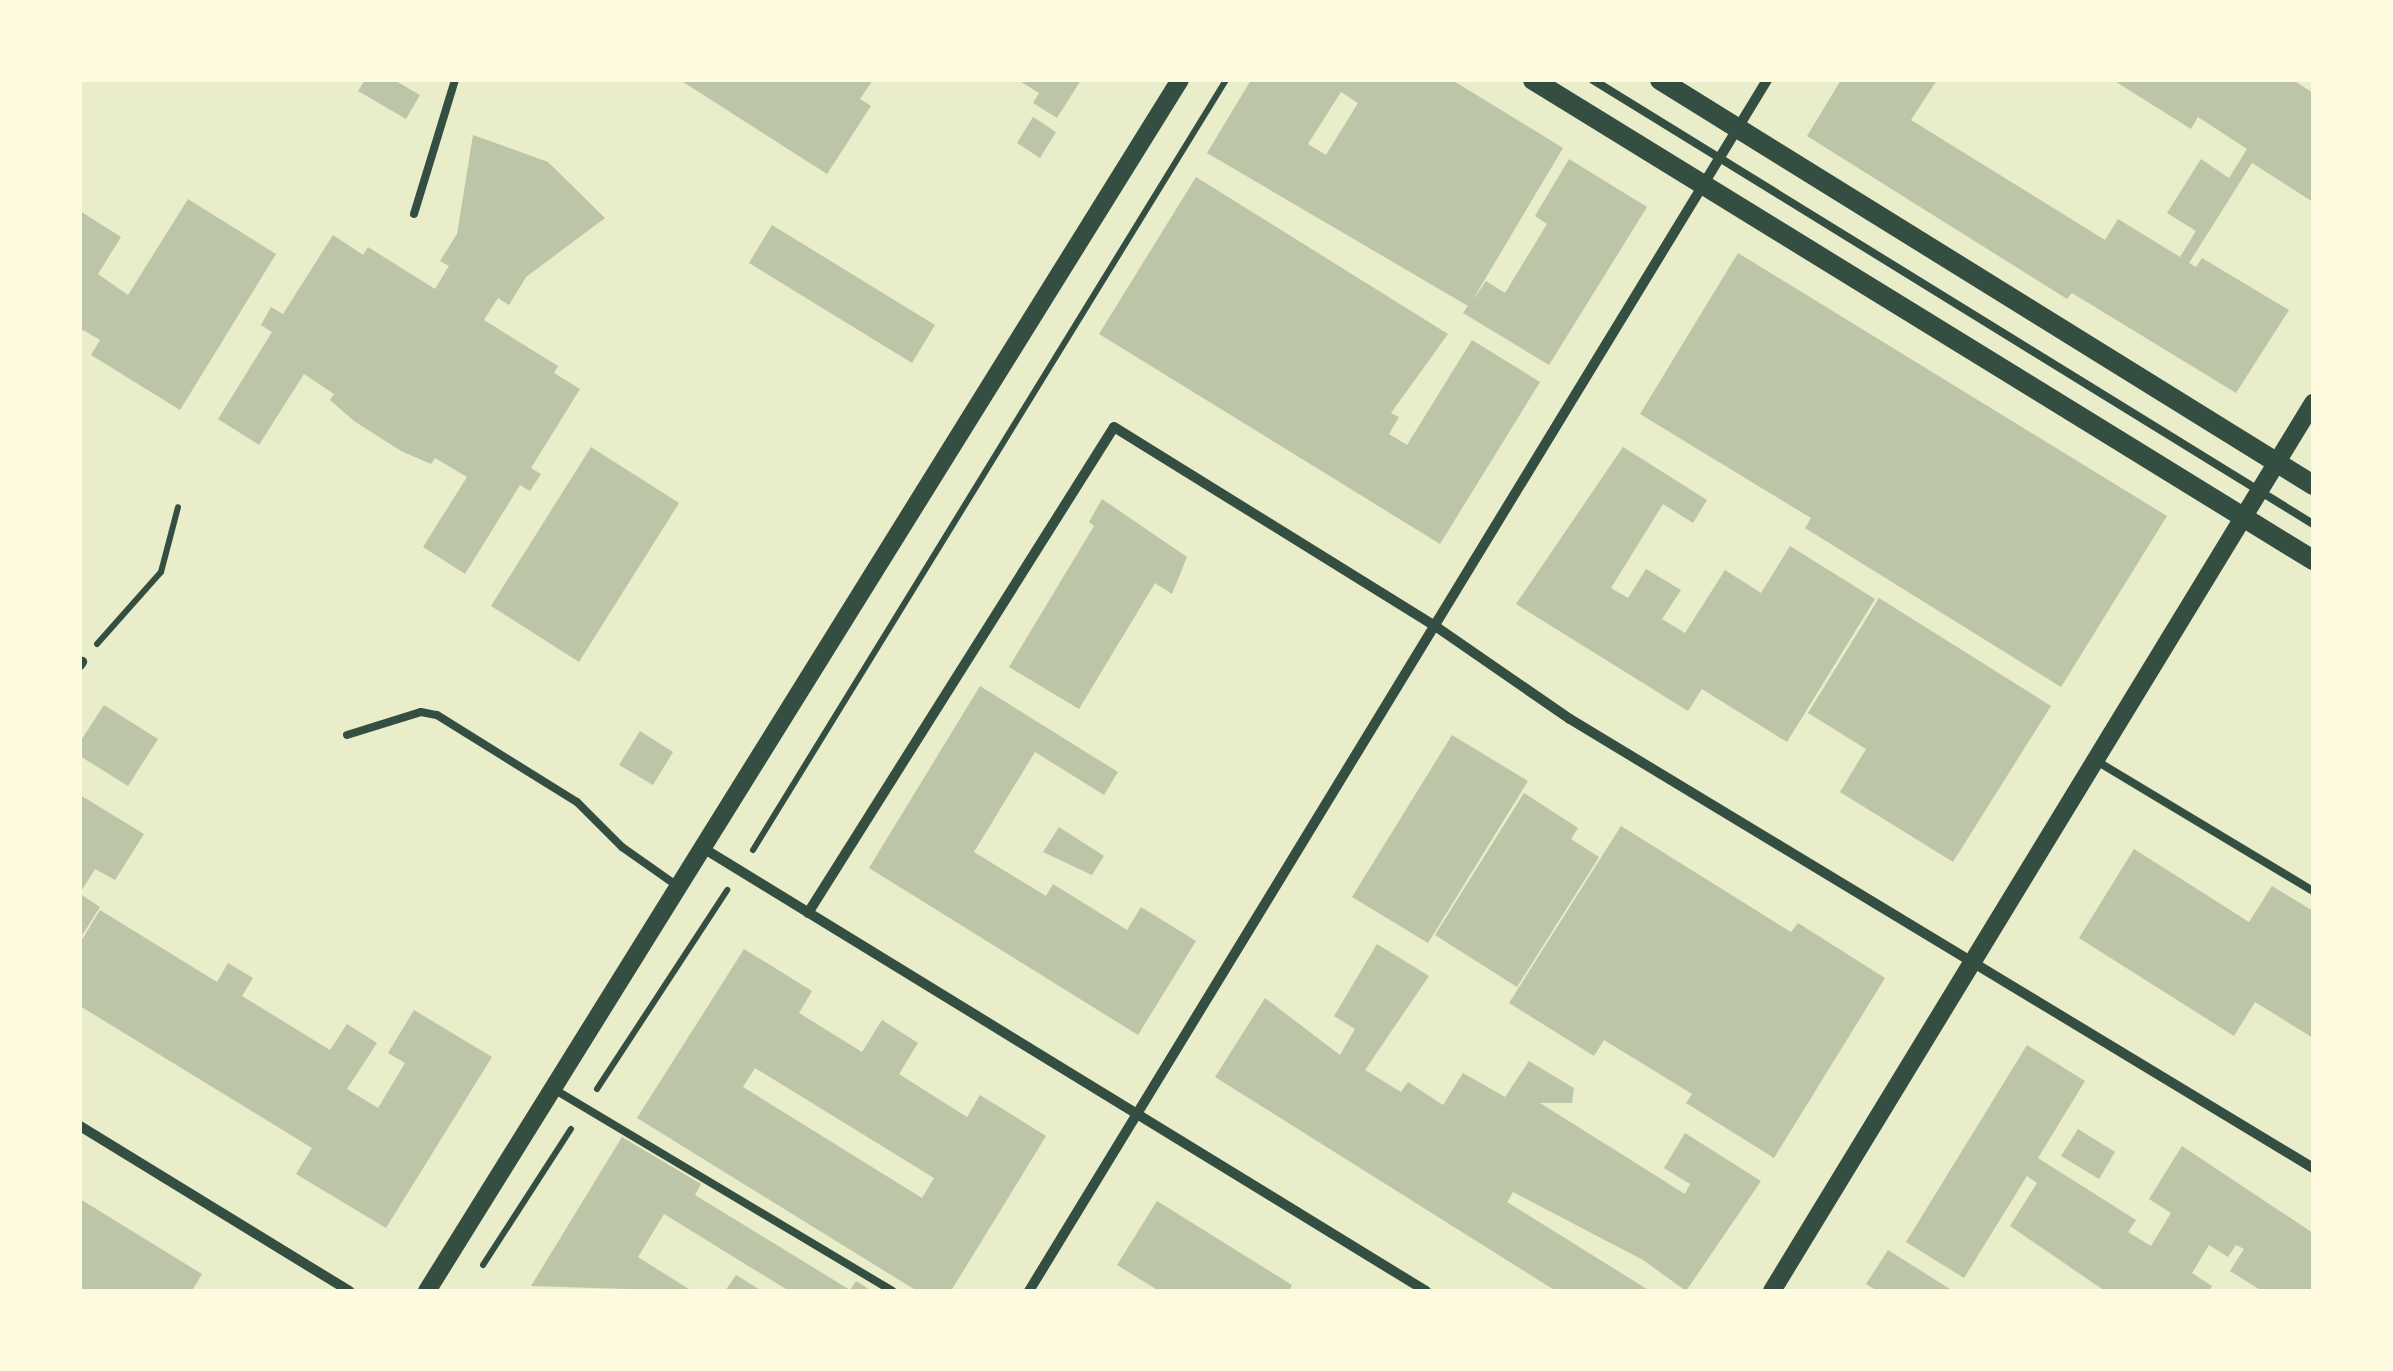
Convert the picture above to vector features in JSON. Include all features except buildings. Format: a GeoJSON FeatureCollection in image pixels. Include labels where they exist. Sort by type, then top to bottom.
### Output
{"type":"FeatureCollection","features":[{"type":"Feature","properties":{"kind":"main road"},"geometry":{"type":"LineString","coordinates":[[1533,80],[2313,560]]}},
{"type":"Feature","properties":{"kind":"main road"},"geometry":{"type":"LineString","coordinates":[[1660,80],[2313,484]]}},
{"type":"Feature","properties":{"kind":"street"},"geometry":{"type":"LineString","coordinates":[[427,1291],[1180,80]]}},
{"type":"Feature","properties":{"kind":"street"},"geometry":{"type":"LineString","coordinates":[[1029,1291],[1438,628],[1768,80]]}},
{"type":"Feature","properties":{"kind":"street"},"geometry":{"type":"LineString","coordinates":[[1772,1291],[2313,404]]}},
{"type":"Feature","properties":{"kind":"street"},"geometry":{"type":"LineString","coordinates":[[808,914],[1114,427],[1438,628],[1570,719],[1975,959],[2313,1168]]}},
{"type":"Feature","properties":{"kind":"street"},"geometry":{"type":"LineString","coordinates":[[704,848],[1426,1291]]}},
{"type":"Feature","properties":{"kind":"street"},"geometry":{"type":"LineString","coordinates":[[80,1126],[350,1291]]}},
{"type":"Feature","properties":{"kind":"lane"},"geometry":{"type":"LineString","coordinates":[[414,214],[456,80]]}},
{"type":"Feature","properties":{"kind":"lane"},"geometry":{"type":"LineString","coordinates":[[1592,80],[2313,524]]}},
{"type":"Feature","properties":{"kind":"lane"},"geometry":{"type":"LineString","coordinates":[[347,735],[421,712],[437,715],[577,802],[622,848],[680,887]]}},
{"type":"Feature","properties":{"kind":"lane"},"geometry":{"type":"LineString","coordinates":[[2095,760],[2313,892]]}},
{"type":"Feature","properties":{"kind":"lane"},"geometry":{"type":"LineString","coordinates":[[552,1088],[892,1291]]}},
{"type":"Feature","properties":{"kind":"path"},"geometry":{"type":"LineString","coordinates":[[477,1274],[740,870],[1226,80]]}},
{"type":"Feature","properties":{"kind":"path"},"geometry":{"type":"LineString","coordinates":[[81,664],[161,572],[178,506]]}}]}
